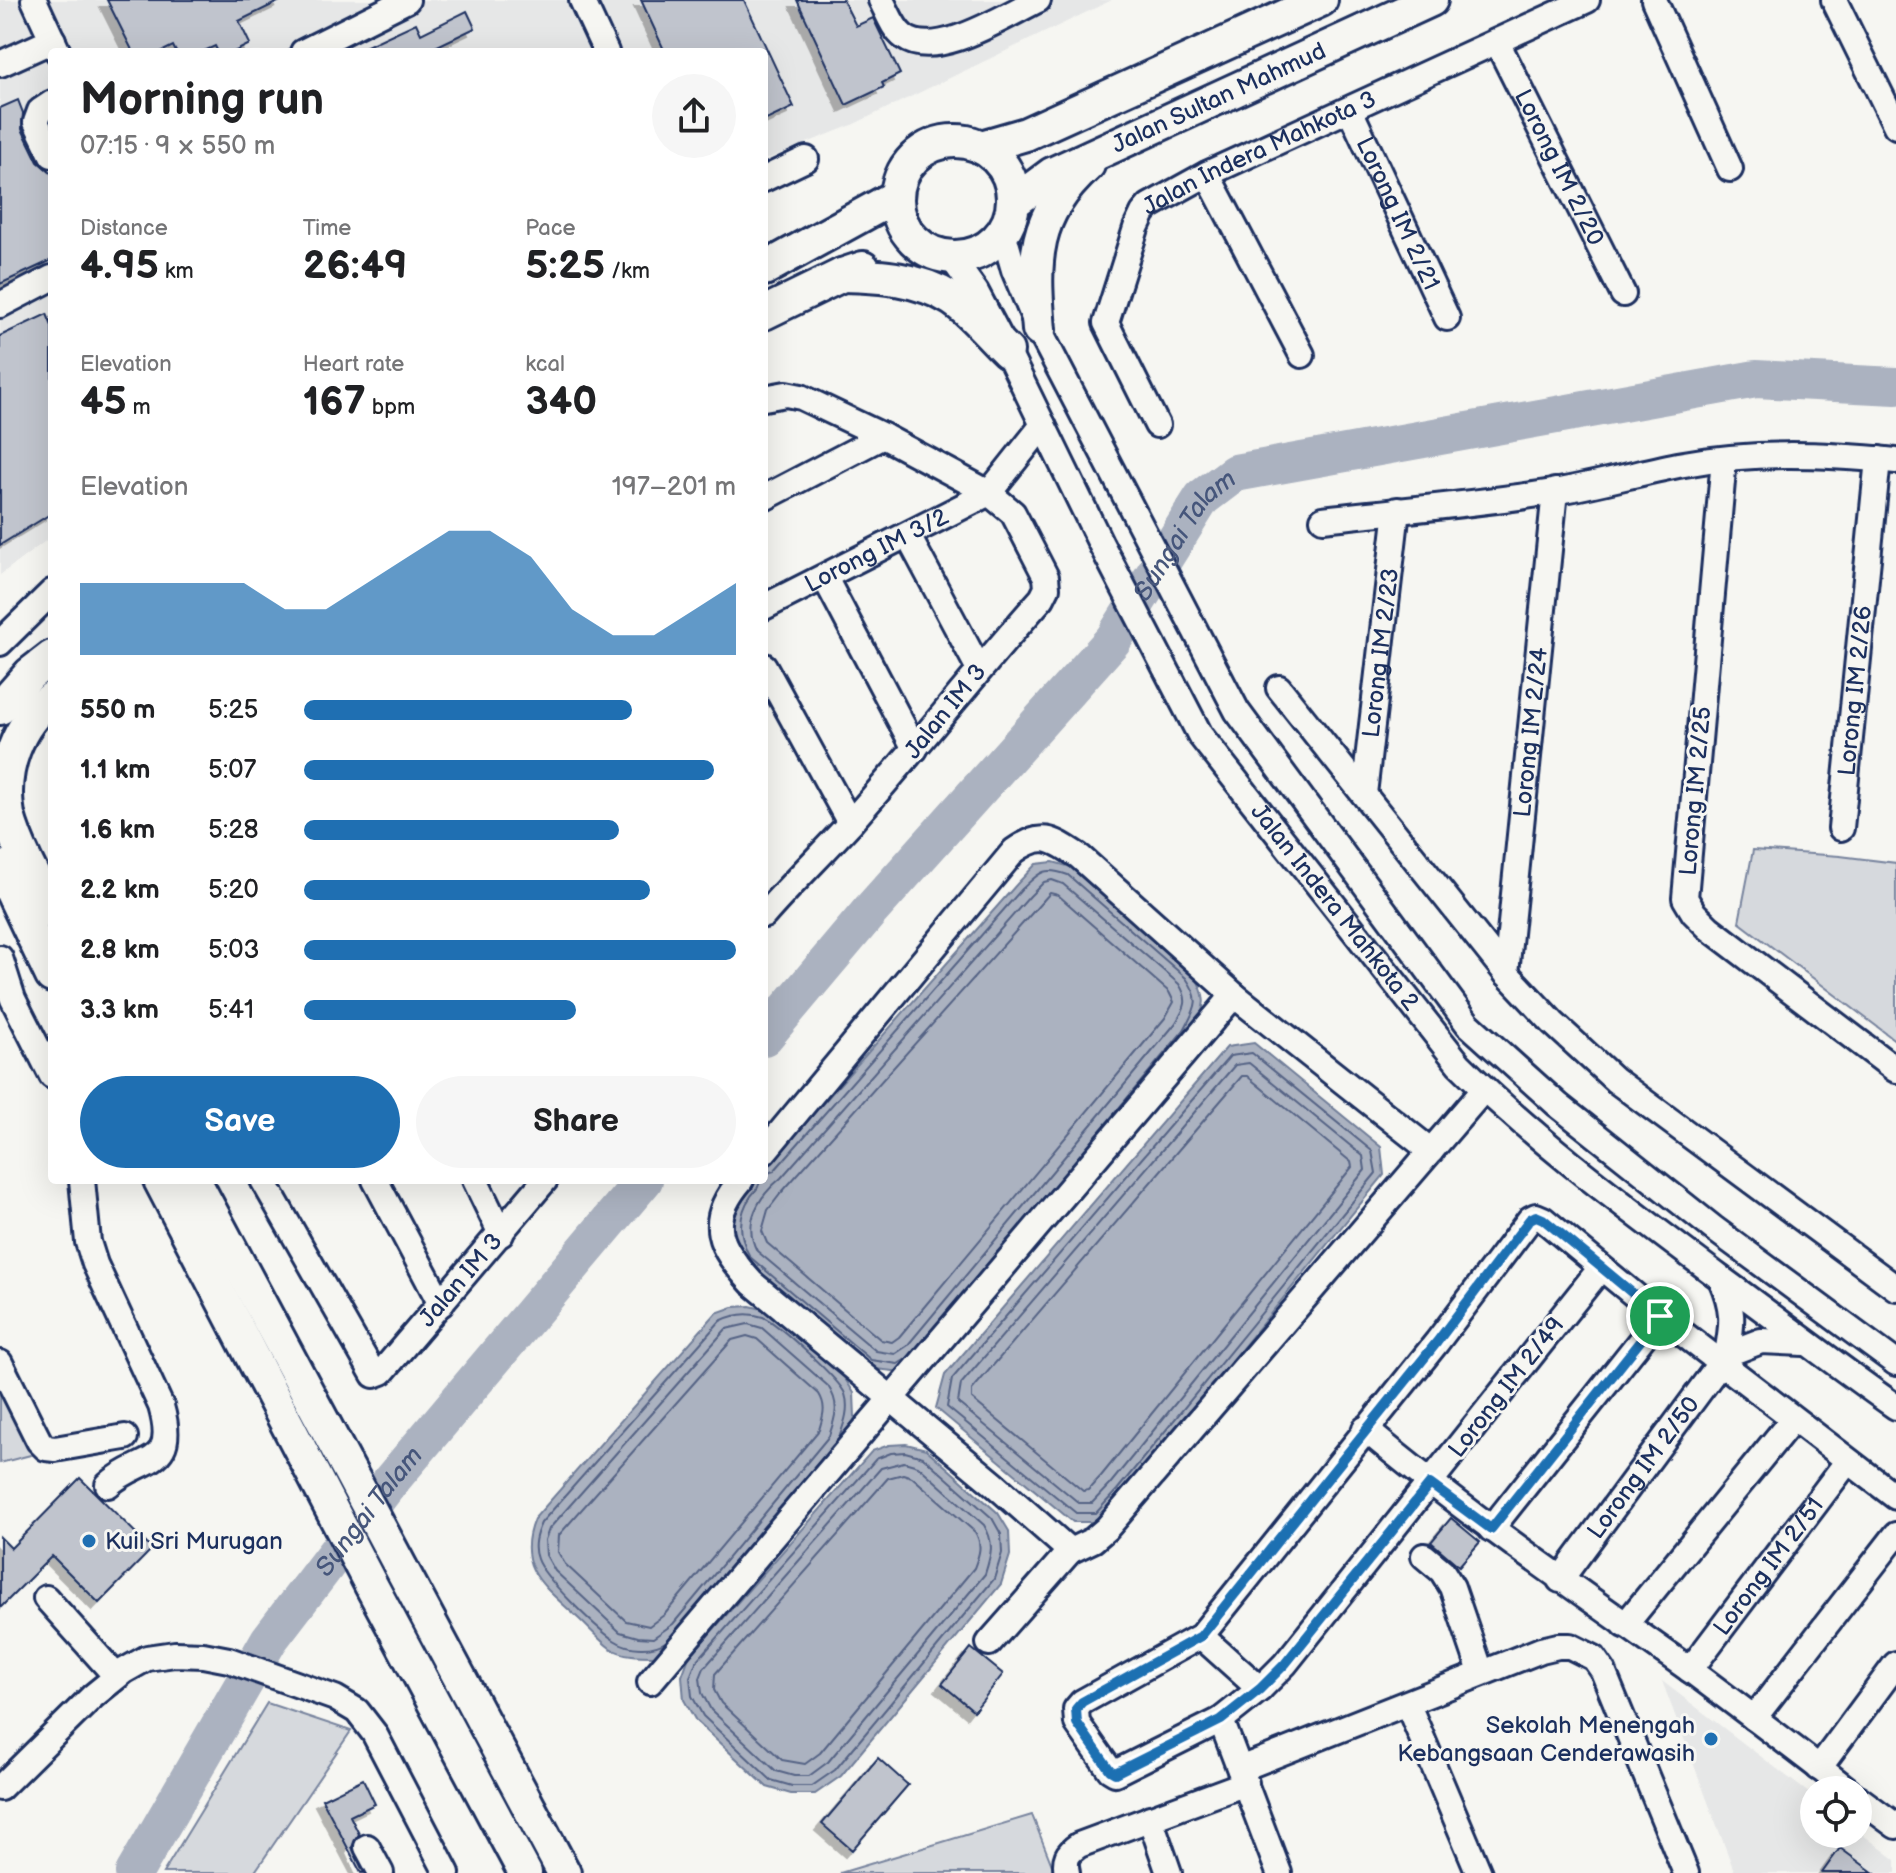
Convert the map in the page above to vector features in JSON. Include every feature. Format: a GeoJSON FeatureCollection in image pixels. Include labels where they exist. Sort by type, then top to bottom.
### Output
{"type":"FeatureCollection","features":[{"type":"Feature","properties":{"kind":"main road","name":"Jalan Sultan Mahmud"},"geometry":{"type":"LineString","coordinates":[[981,147],[1026,134],[1321,0]]}},
{"type":"Feature","properties":{"kind":"main road","name":"Jalan Sultan Mahmud"},"geometry":{"type":"LineString","coordinates":[[1008,218],[1052,174],[1431,0]]}},
{"type":"Feature","properties":{"kind":"main road"},"geometry":{"type":"LineString","coordinates":[[768,311],[842,275],[937,252],[971,255],[989,246],[1008,218],[1012,187],[1006,171],[995,157],[981,147],[963,142],[943,142],[926,148],[911,161],[901,177],[897,196],[899,216],[908,234],[937,252]]}},
{"type":"Feature","properties":{"kind":"main road"},"geometry":{"type":"LineString","coordinates":[[1039,330],[1036,291],[1038,247],[1050,209],[1075,178],[1103,153]]}},
{"type":"Feature","properties":{"kind":"main road"},"geometry":{"type":"LineString","coordinates":[[768,267],[897,196]]}},
{"type":"Feature","properties":{"kind":"main road"},"geometry":{"type":"LineString","coordinates":[[842,275],[916,282],[953,300],[1007,351]]}},
{"type":"Feature","properties":{"kind":"main road"},"geometry":{"type":"LineString","coordinates":[[0,708],[30,674],[48,660]]}},
{"type":"Feature","properties":{"kind":"main road"},"geometry":{"type":"LineString","coordinates":[[48,701],[22,729],[8,765],[6,788],[8,814],[48,903]]}},
{"type":"Feature","properties":{"kind":"main road"},"geometry":{"type":"LineString","coordinates":[[0,867],[48,968]]}},
{"type":"Feature","properties":{"kind":"main road"},"geometry":{"type":"LineString","coordinates":[[162,1184],[525,1873]]}},
{"type":"Feature","properties":{"kind":"main road"},"geometry":{"type":"LineString","coordinates":[[196,1184],[564,1873]]}},
{"type":"Feature","properties":{"kind":"street"},"geometry":{"type":"LineString","coordinates":[[34,0],[55,46]]}},
{"type":"Feature","properties":{"kind":"street"},"geometry":{"type":"LineString","coordinates":[[311,48],[407,0]]}},
{"type":"Feature","properties":{"kind":"street"},"geometry":{"type":"LineString","coordinates":[[582,0],[604,48]]}},
{"type":"Feature","properties":{"kind":"street"},"geometry":{"type":"LineString","coordinates":[[881,0],[896,29],[904,37],[929,46],[947,42],[1038,0]]}},
{"type":"Feature","properties":{"kind":"street","name":"Jalan Indera Mahkota 3"},"geometry":{"type":"LineString","coordinates":[[1157,425],[1106,323],[1143,213],[1149,206],[1207,174],[1587,0]]}},
{"type":"Feature","properties":{"kind":"street"},"geometry":{"type":"LineString","coordinates":[[1654,0],[1730,169]]}},
{"type":"Feature","properties":{"kind":"street"},"geometry":{"type":"LineString","coordinates":[[1834,0],[1896,126]]}},
{"type":"Feature","properties":{"kind":"street","name":"Lorong IM 2/20"},"geometry":{"type":"LineString","coordinates":[[1497,42],[1623,294]]}},
{"type":"Feature","properties":{"kind":"street"},"geometry":{"type":"LineString","coordinates":[[0,64],[48,48]]}},
{"type":"Feature","properties":{"kind":"street"},"geometry":{"type":"LineString","coordinates":[[48,106],[36,115],[36,122],[48,147]]}},
{"type":"Feature","properties":{"kind":"street","name":"Lorong IM 2/21"},"geometry":{"type":"LineString","coordinates":[[1350,110],[1447,318]]}},
{"type":"Feature","properties":{"kind":"street"},"geometry":{"type":"LineString","coordinates":[[768,177],[806,159]]}},
{"type":"Feature","properties":{"kind":"street"},"geometry":{"type":"LineString","coordinates":[[1207,174],[1302,355]]}},
{"type":"Feature","properties":{"kind":"street","name":"Jalan Indera Mahkota 2"},"geometry":{"type":"LineString","coordinates":[[1008,218],[1014,270],[1039,330],[1237,711],[1468,1024],[1558,1105],[1713,1228],[1896,1363]]}},
{"type":"Feature","properties":{"kind":"street","name":"Jalan Indera Mahkota 2"},"geometry":{"type":"LineString","coordinates":[[937,252],[976,292],[1200,735],[1459,1064],[1484,1089],[1630,1211],[1805,1343],[1896,1407]]}},
{"type":"Feature","properties":{"kind":"street"},"geometry":{"type":"LineString","coordinates":[[0,305],[48,280]]}},
{"type":"Feature","properties":{"kind":"street"},"geometry":{"type":"LineString","coordinates":[[768,397],[786,394],[801,397],[883,436],[989,493],[1043,425]]}},
{"type":"Feature","properties":{"kind":"street"},"geometry":{"type":"LineString","coordinates":[[768,496],[883,436]]}},
{"type":"Feature","properties":{"kind":"street"},"geometry":{"type":"LineString","coordinates":[[1323,519],[1555,491],[1611,482],[1678,465],[1724,459],[1792,453],[1887,460]]}},
{"type":"Feature","properties":{"kind":"street","name":"Lorong IM 2/25"},"geometry":{"type":"LineString","coordinates":[[1724,459],[1685,898],[1709,928],[1896,1070]]}},
{"type":"Feature","properties":{"kind":"street","name":"Lorong IM 2/26"},"geometry":{"type":"LineString","coordinates":[[1841,828],[1887,460]]}},
{"type":"Feature","properties":{"kind":"street","name":"Lorong IM 2/24"},"geometry":{"type":"LineString","coordinates":[[1506,973],[1555,491]]}},
{"type":"Feature","properties":{"kind":"street","name":"Lorong IM 3/2"},"geometry":{"type":"LineString","coordinates":[[768,605],[989,493]]}},
{"type":"Feature","properties":{"kind":"street","name":"Jalan IM 3"},"geometry":{"type":"LineString","coordinates":[[768,900],[850,823],[1042,598],[1047,588],[1046,577],[1013,513],[989,493]]}},
{"type":"Feature","properties":{"kind":"street","name":"Lorong IM 2/23"},"geometry":{"type":"LineString","coordinates":[[1364,794],[1397,510]]}},
{"type":"Feature","properties":{"kind":"street"},"geometry":{"type":"LineString","coordinates":[[908,536],[979,669]]}},
{"type":"Feature","properties":{"kind":"street"},"geometry":{"type":"LineString","coordinates":[[825,578],[915,749]]}},
{"type":"Feature","properties":{"kind":"street"},"geometry":{"type":"LineString","coordinates":[[0,643],[48,596]]}},
{"type":"Feature","properties":{"kind":"street"},"geometry":{"type":"LineString","coordinates":[[768,673],[850,823]]}},
{"type":"Feature","properties":{"kind":"street"},"geometry":{"type":"LineString","coordinates":[[1279,688],[1506,973],[1553,1023],[1615,1080],[1896,1288]]}},
{"type":"Feature","properties":{"kind":"street"},"geometry":{"type":"LineString","coordinates":[[768,1147],[1014,851],[1028,841],[1051,839],[1080,857],[1234,995],[1431,1151]]}},
{"type":"Feature","properties":{"kind":"street"},"geometry":{"type":"LineString","coordinates":[[0,958],[13,999],[48,1068]]}},
{"type":"Feature","properties":{"kind":"street"},"geometry":{"type":"LineString","coordinates":[[650,1682],[1234,995]]}},
{"type":"Feature","properties":{"kind":"street"},"geometry":{"type":"LineString","coordinates":[[989,1643],[1070,1551],[1093,1540],[1107,1528],[1484,1089]]}},
{"type":"Feature","properties":{"kind":"street"},"geometry":{"type":"LineString","coordinates":[[82,1184],[88,1242],[95,1264],[161,1406],[168,1428],[164,1445],[153,1461],[120,1474],[108,1485]]}},
{"type":"Feature","properties":{"kind":"street","name":"Jalan IM 3"},"geometry":{"type":"LineString","coordinates":[[265,1184],[374,1375],[382,1372],[542,1184]]}},
{"type":"Feature","properties":{"kind":"street"},"geometry":{"type":"LineString","coordinates":[[377,1184],[441,1304]]}},
{"type":"Feature","properties":{"kind":"street"},"geometry":{"type":"LineString","coordinates":[[477,1184],[501,1234]]}},
{"type":"Feature","properties":{"kind":"street"},"geometry":{"type":"LineString","coordinates":[[738,1184],[721,1210],[719,1233],[730,1260],[752,1283],[1070,1551]]}},
{"type":"Feature","properties":{"kind":"street"},"geometry":{"type":"LineString","coordinates":[[1260,1689],[1201,1636],[1437,1342],[1530,1219],[1536,1216],[1660,1316],[1723,1358],[1792,1420],[1896,1497]]}},
{"type":"Feature","properties":{"kind":"street","name":"Lorong IM 2/49"},"geometry":{"type":"LineString","coordinates":[[1201,1636],[1082,1702],[1076,1709],[1077,1723],[1110,1770],[1115,1773],[1221,1720],[1285,1664],[1600,1269]]}},
{"type":"Feature","properties":{"kind":"street"},"geometry":{"type":"LineString","coordinates":[[1721,1278],[1730,1299],[1733,1317],[1723,1358]]}},
{"type":"Feature","properties":{"kind":"street"},"geometry":{"type":"LineString","coordinates":[[1491,1529],[1660,1316]]}},
{"type":"Feature","properties":{"kind":"street"},"geometry":{"type":"LineString","coordinates":[[1723,1358],[1761,1341],[1805,1343]]}},
{"type":"Feature","properties":{"kind":"street","name":"Lorong IM 2/50"},"geometry":{"type":"LineString","coordinates":[[1560,1580],[1723,1358]]}},
{"type":"Feature","properties":{"kind":"street"},"geometry":{"type":"LineString","coordinates":[[0,1363],[39,1441],[46,1448],[125,1437]]}},
{"type":"Feature","properties":{"kind":"street"},"geometry":{"type":"LineString","coordinates":[[1625,1625],[1792,1420]]}},
{"type":"Feature","properties":{"kind":"street"},"geometry":{"type":"LineString","coordinates":[[1365,1429],[1430,1484],[1560,1580],[1690,1670],[1830,1776]]}},
{"type":"Feature","properties":{"kind":"street","name":"Lorong IM 2/51"},"geometry":{"type":"LineString","coordinates":[[1690,1670],[1847,1462]]}},
{"type":"Feature","properties":{"kind":"street"},"geometry":{"type":"LineString","coordinates":[[1754,1718],[1896,1535]]}},
{"type":"Feature","properties":{"kind":"street"},"geometry":{"type":"LineString","coordinates":[[1424,1556],[1442,1571],[1452,1587],[1481,1672]]}},
{"type":"Feature","properties":{"kind":"street"},"geometry":{"type":"LineString","coordinates":[[46,1598],[116,1676]]}},
{"type":"Feature","properties":{"kind":"street"},"geometry":{"type":"LineString","coordinates":[[1068,1862],[1093,1839],[1150,1818],[1481,1672],[1558,1646],[1583,1651],[1594,1658],[1603,1671],[1686,1873]]}},
{"type":"Feature","properties":{"kind":"street"},"geometry":{"type":"LineString","coordinates":[[0,1788],[116,1676],[147,1658],[175,1654],[203,1655],[229,1660],[284,1679],[335,1698],[357,1711],[366,1720],[447,1873]]}},
{"type":"Feature","properties":{"kind":"street"},"geometry":{"type":"LineString","coordinates":[[1819,1768],[1896,1664]]}},
{"type":"Feature","properties":{"kind":"street"},"geometry":{"type":"LineString","coordinates":[[1408,1705],[1479,1873]]}},
{"type":"Feature","properties":{"kind":"street"},"geometry":{"type":"LineString","coordinates":[[1221,1720],[1279,1873]]}},
{"type":"Feature","properties":{"kind":"street"},"geometry":{"type":"LineString","coordinates":[[1872,1805],[1892,1815]]}},
{"type":"Feature","properties":{"kind":"street"},"geometry":{"type":"LineString","coordinates":[[1150,1818],[1169,1873]]}},
{"type":"Feature","properties":{"kind":"street"},"geometry":{"type":"LineString","coordinates":[[367,1847],[381,1873]]}},
{"type":"Feature","properties":{"kind":"shaded area"},"geometry":{"type":"Polygon","coordinates":[[[0,0],[1112,0],[852,125],[768,158],[768,48],[48,48],[48,539],[0,575],[0,0]]]}},
{"type":"Feature","properties":{"kind":"shaded area"},"geometry":{"type":"Polygon","coordinates":[[[1753,850],[1896,863],[1896,1041],[1739,922],[1753,850]]]}},
{"type":"Feature","properties":{"kind":"shaded area"},"geometry":{"type":"Polygon","coordinates":[[[0,1370],[42,1452],[0,1463],[0,1370]]]}},
{"type":"Feature","properties":{"kind":"shaded area","name":"Sekolah Menengah Kebangsaan Cenderawasih"},"geometry":{"type":"Polygon","coordinates":[[[1662,1681],[1800,1786],[1800,1848],[1872,1848],[1872,1842],[1896,1860],[1896,1873],[1735,1873],[1662,1681]]]}},
{"type":"Feature","properties":{"kind":"shaded area"},"geometry":{"type":"Polygon","coordinates":[[[267,1703],[351,1731],[254,1873],[163,1873],[267,1703]]]}},
{"type":"Feature","properties":{"kind":"shaded area"},"geometry":{"type":"Polygon","coordinates":[[[1032,1815],[1055,1873],[840,1873],[1032,1815]]]}},
{"type":"Feature","properties":{"kind":"water"},"geometry":{"type":"Polygon","coordinates":[[[1053,862],[1071,867],[1193,973],[1204,997],[1202,1010],[1191,1034],[902,1372],[867,1368],[743,1262],[731,1229],[742,1195],[752,1184],[768,1184],[768,1165],[1036,864],[1053,862]]]}},
{"type":"Feature","properties":{"kind":"water"},"geometry":{"type":"Polygon","coordinates":[[[1254,1043],[1381,1147],[1384,1175],[1100,1522],[1073,1522],[936,1408],[945,1375],[1227,1047],[1254,1043]]]}},
{"type":"Feature","properties":{"kind":"water"},"geometry":{"type":"Polygon","coordinates":[[[750,1306],[770,1311],[842,1374],[854,1393],[855,1417],[845,1445],[660,1656],[621,1653],[602,1641],[536,1575],[528,1551],[534,1519],[716,1313],[733,1307],[750,1306]]]}},
{"type":"Feature","properties":{"kind":"water"},"geometry":{"type":"Polygon","coordinates":[[[906,1444],[926,1449],[998,1513],[1009,1531],[1010,1555],[1001,1584],[841,1776],[815,1794],[791,1794],[767,1787],[696,1721],[684,1700],[682,1676],[689,1657],[872,1451],[889,1445],[906,1444]]]}},
{"type":"Feature","properties":{"kind":"building"},"geometry":{"type":"Polygon","coordinates":[[[107,0],[282,0],[239,21],[250,44],[242,48],[131,48],[107,0]]]}},
{"type":"Feature","properties":{"kind":"building"},"geometry":{"type":"Polygon","coordinates":[[[641,0],[744,0],[766,48],[663,48],[641,0]]]}},
{"type":"Feature","properties":{"kind":"building"},"geometry":{"type":"Polygon","coordinates":[[[797,0],[843,0],[856,26],[873,18],[900,74],[882,83],[884,87],[846,105],[797,0]]]}},
{"type":"Feature","properties":{"kind":"building"},"geometry":{"type":"Polygon","coordinates":[[[467,11],[475,28],[433,48],[363,48],[416,23],[421,34],[467,11]]]}},
{"type":"Feature","properties":{"kind":"building"},"geometry":{"type":"Polygon","coordinates":[[[768,51],[794,107],[768,119],[768,51]]]}},
{"type":"Feature","properties":{"kind":"building"},"geometry":{"type":"Polygon","coordinates":[[[18,100],[23,113],[22,129],[38,162],[48,171],[48,262],[0,284],[0,108],[18,100]]]}},
{"type":"Feature","properties":{"kind":"building"},"geometry":{"type":"Polygon","coordinates":[[[47,314],[48,515],[0,545],[0,336],[47,314]]]}},
{"type":"Feature","properties":{"kind":"building","name":"Kuil Sri Murugan"},"geometry":{"type":"Polygon","coordinates":[[[80,1478],[152,1549],[99,1603],[52,1556],[0,1608],[0,1537],[11,1548],[80,1478]]]}},
{"type":"Feature","properties":{"kind":"building"},"geometry":{"type":"Polygon","coordinates":[[[1451,1518],[1480,1542],[1459,1566],[1431,1542],[1451,1518]]]}},
{"type":"Feature","properties":{"kind":"building"},"geometry":{"type":"Polygon","coordinates":[[[971,1648],[1003,1674],[974,1711],[942,1684],[971,1648]]]}},
{"type":"Feature","properties":{"kind":"building"},"geometry":{"type":"Polygon","coordinates":[[[878,1758],[908,1785],[852,1850],[822,1824],[878,1758]]]}},
{"type":"Feature","properties":{"kind":"building"},"geometry":{"type":"Polygon","coordinates":[[[363,1779],[375,1804],[350,1816],[359,1834],[352,1847],[364,1873],[361,1873],[322,1799],[363,1779]]]}},
{"type":"Feature","properties":{"kind":"building"},"geometry":{"type":"Polygon","coordinates":[[[1840,1848],[1874,1873],[1822,1873],[1840,1848]]]}},
{"type":"Feature","properties":{"kind":"waterway","name":"Sungai Talam"},"geometry":{"type":"LineString","coordinates":[[768,1032],[870,911],[1113,640],[1202,498],[1235,473],[1756,379],[1896,386]]}},
{"type":"Feature","properties":{"kind":"waterway","name":"Sungai Talam"},"geometry":{"type":"LineString","coordinates":[[134,1873],[269,1640],[389,1483],[641,1184]]}},
{"type":"Feature","properties":{"kind":"place","name":"Kuil Sri Murugan"},"geometry":{"type":"Point","coordinates":[89,1541]}},
{"type":"Feature","properties":{"kind":"place","name":"Sekolah Menengah Kebangsaan Cenderawasih"},"geometry":{"type":"Point","coordinates":[1711,1739]}},
{"type":"Feature","properties":{"kind":"route"},"geometry":{"type":"LineString","coordinates":[[1536,1216],[1543,1219],[1660,1316],[1491,1529],[1430,1484],[1285,1664],[1260,1689],[1221,1720],[1115,1773],[1110,1770],[1077,1723],[1076,1709],[1082,1702],[1201,1636],[1437,1342],[1530,1219],[1536,1216]]}}]}
